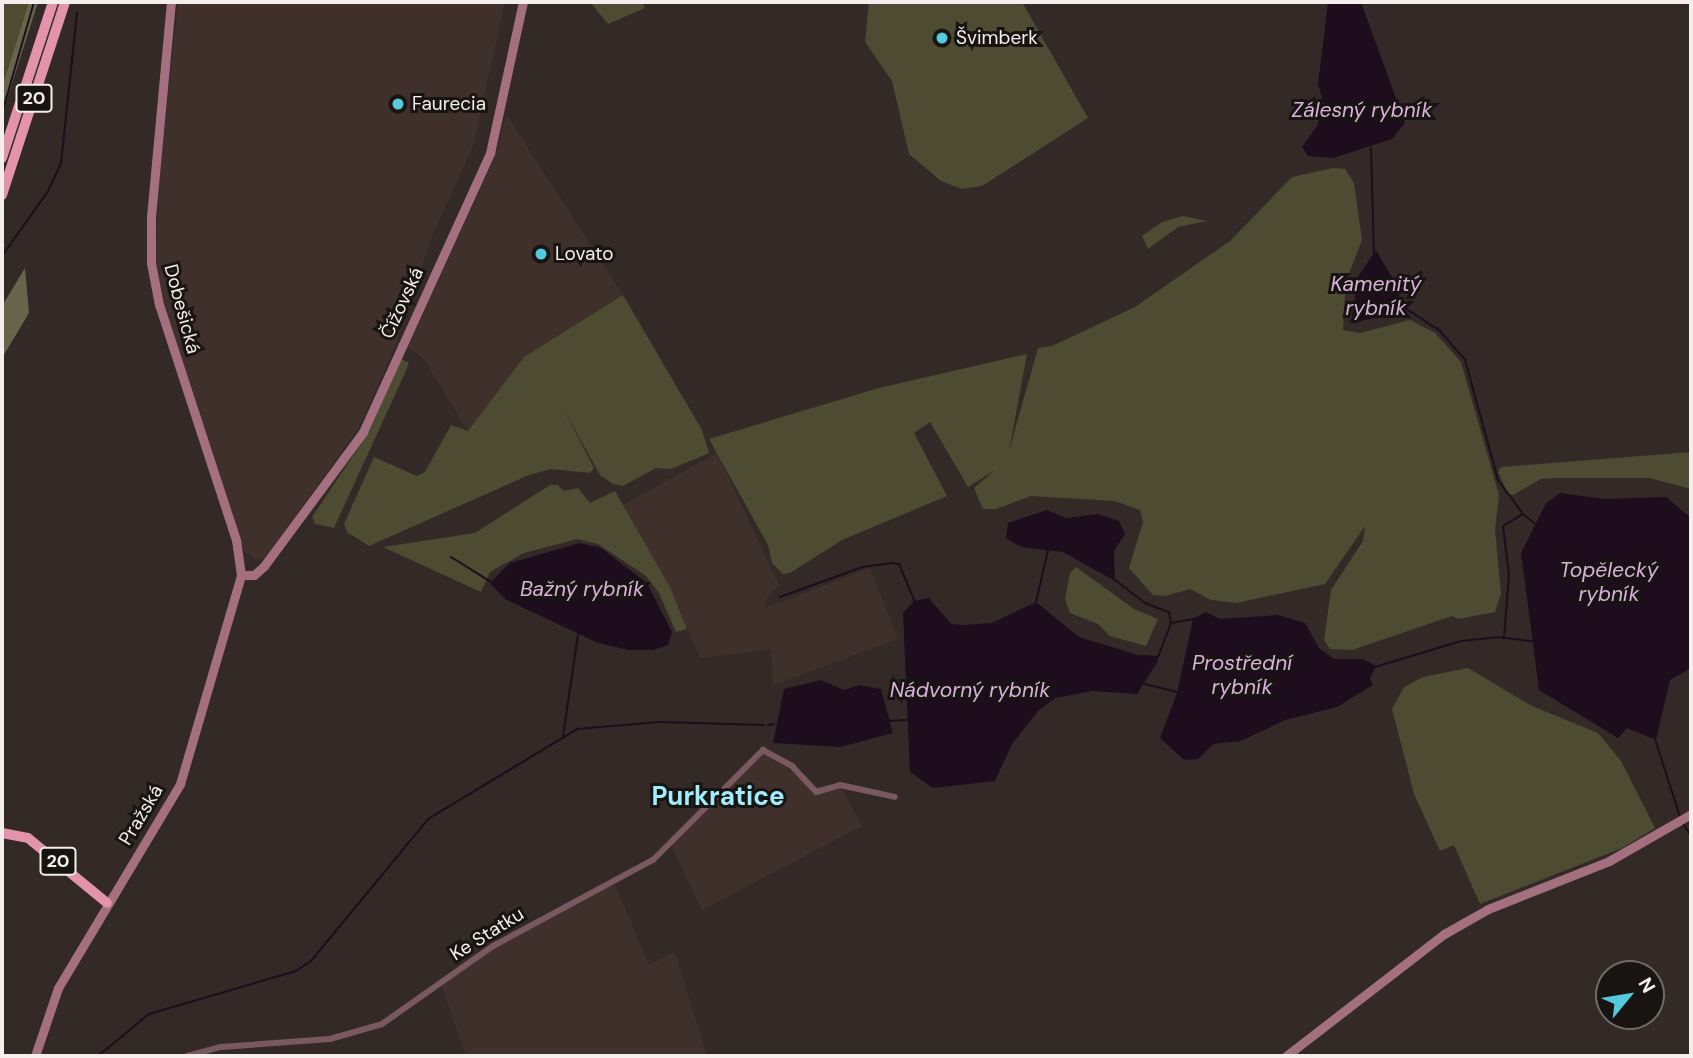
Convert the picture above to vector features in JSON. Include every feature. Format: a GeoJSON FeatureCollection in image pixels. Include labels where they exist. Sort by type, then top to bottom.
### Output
{"type":"FeatureCollection","features":[{"type":"Feature","properties":{"kind":"highway","name":"20"},"geometry":{"type":"LineString","coordinates":[[2,158],[53,2]]}},
{"type":"Feature","properties":{"kind":"highway","name":"20"},"geometry":{"type":"LineString","coordinates":[[2,195],[65,2]]}},
{"type":"Feature","properties":{"kind":"highway","name":"20"},"geometry":{"type":"LineString","coordinates":[[2,833],[28,838],[107,903]]}},
{"type":"Feature","properties":{"kind":"street","name":"Dobešická"},"geometry":{"type":"LineString","coordinates":[[171,2],[151,216],[151,264],[159,306],[236,540],[241,575]]}},
{"type":"Feature","properties":{"kind":"street","name":"Čížovská"},"geometry":{"type":"LineString","coordinates":[[241,575],[254,575],[264,566],[363,432],[490,153],[523,2]]}},
{"type":"Feature","properties":{"kind":"street","name":"Pražská"},"geometry":{"type":"LineString","coordinates":[[35,1056],[50,1004],[107,903],[180,784],[241,575]]}},
{"type":"Feature","properties":{"kind":"street","name":"Ke Statku"},"geometry":{"type":"LineString","coordinates":[[187,1056],[221,1047],[330,1039],[382,1024],[492,946],[653,860],[763,750],[792,766],[816,792],[841,785],[895,797]]}},
{"type":"Feature","properties":{"kind":"street"},"geometry":{"type":"LineString","coordinates":[[1286,1056],[1444,934],[1488,909],[1609,861],[1691,814]]}},
{"type":"Feature","properties":{"kind":"shaded area"},"geometry":{"type":"Polygon","coordinates":[[[2,2],[29,2],[2,87],[2,2]]]}},
{"type":"Feature","properties":{"kind":"shaded area"},"geometry":{"type":"Polygon","coordinates":[[[29,2],[38,2],[2,115],[2,87],[29,2]]]}},
{"type":"Feature","properties":{"kind":"shaded area"},"geometry":{"type":"Polygon","coordinates":[[[178,2],[505,2],[473,146],[433,234],[394,349],[358,429],[266,557],[256,560],[244,551],[163,304],[155,264],[160,172],[178,2]]]}},
{"type":"Feature","properties":{"kind":"shaded area"},"geometry":{"type":"Polygon","coordinates":[[[590,2],[642,2],[645,8],[608,24],[590,2]]]}},
{"type":"Feature","properties":{"kind":"shaded area"},"geometry":{"type":"Polygon","coordinates":[[[869,2],[1022,2],[1088,118],[982,186],[962,189],[941,181],[909,154],[892,81],[865,42],[869,2]]]}},
{"type":"Feature","properties":{"kind":"shaded area"},"geometry":{"type":"Polygon","coordinates":[[[506,114],[623,295],[524,357],[468,431],[423,358],[408,347],[495,157],[506,114]]]}},
{"type":"Feature","properties":{"kind":"shaded area"},"geometry":{"type":"Polygon","coordinates":[[[1333,168],[1345,169],[1354,183],[1362,240],[1346,281],[1343,330],[1360,333],[1410,320],[1435,333],[1461,362],[1499,495],[1495,530],[1501,594],[1495,612],[1458,619],[1452,616],[1352,650],[1330,649],[1324,640],[1331,590],[1363,541],[1365,526],[1325,584],[1236,603],[1211,600],[1190,589],[1165,596],[1153,595],[1129,568],[1143,522],[1140,510],[1115,501],[1031,496],[996,509],[983,509],[974,488],[995,470],[968,487],[930,422],[914,433],[947,496],[842,540],[790,573],[783,574],[772,563],[768,545],[709,439],[879,388],[1027,354],[1009,451],[1038,348],[1052,346],[1135,307],[1230,241],[1292,177],[1333,168]]]}},
{"type":"Feature","properties":{"kind":"shaded area"},"geometry":{"type":"Polygon","coordinates":[[[1183,216],[1207,221],[1178,227],[1148,249],[1142,236],[1162,222],[1183,216]]]}},
{"type":"Feature","properties":{"kind":"shaded area"},"geometry":{"type":"Polygon","coordinates":[[[25,268],[29,313],[2,358],[2,306],[25,268]]]}},
{"type":"Feature","properties":{"kind":"shaded area"},"geometry":{"type":"Polygon","coordinates":[[[623,295],[702,430],[709,453],[671,469],[656,468],[623,486],[613,484],[600,475],[563,408],[594,468],[590,473],[551,469],[529,475],[369,546],[347,532],[344,524],[374,457],[417,476],[425,472],[451,425],[468,431],[524,357],[623,295]]]}},
{"type":"Feature","properties":{"kind":"shaded area"},"geometry":{"type":"Polygon","coordinates":[[[401,359],[409,363],[334,528],[315,524],[312,517],[369,432],[401,359]]]}},
{"type":"Feature","properties":{"kind":"shaded area"},"geometry":{"type":"Polygon","coordinates":[[[1691,452],[1691,489],[1650,478],[1554,478],[1541,479],[1513,495],[1508,494],[1498,472],[1501,467],[1691,452]]]}},
{"type":"Feature","properties":{"kind":"shaded area"},"geometry":{"type":"Polygon","coordinates":[[[717,453],[779,585],[767,598],[765,608],[870,568],[898,639],[773,685],[771,649],[700,658],[670,587],[623,505],[717,453]]]}},
{"type":"Feature","properties":{"kind":"shaded area"},"geometry":{"type":"Polygon","coordinates":[[[550,485],[558,485],[564,491],[578,488],[590,503],[615,491],[670,587],[687,629],[676,632],[659,593],[646,576],[598,544],[577,539],[524,553],[490,572],[481,592],[383,547],[475,533],[550,485]]]}},
{"type":"Feature","properties":{"kind":"shaded area"},"geometry":{"type":"Polygon","coordinates":[[[1076,567],[1134,609],[1158,619],[1146,646],[1110,636],[1098,624],[1070,613],[1065,599],[1070,573],[1076,567]]]}},
{"type":"Feature","properties":{"kind":"shaded area"},"geometry":{"type":"Polygon","coordinates":[[[1468,668],[1532,706],[1598,733],[1621,761],[1655,828],[1622,848],[1480,904],[1454,845],[1440,851],[1414,794],[1392,709],[1404,687],[1423,677],[1468,668]]]}},
{"type":"Feature","properties":{"kind":"shaded area"},"geometry":{"type":"Polygon","coordinates":[[[763,750],[814,787],[840,785],[862,826],[702,910],[669,842],[763,750]]]}},
{"type":"Feature","properties":{"kind":"shaded area"},"geometry":{"type":"Polygon","coordinates":[[[613,880],[649,965],[675,952],[707,1056],[466,1056],[440,982],[493,946],[613,880]]]}},
{"type":"Feature","properties":{"kind":"water","name":"Zálesný rybník"},"geometry":{"type":"Polygon","coordinates":[[[1328,2],[1361,2],[1405,123],[1392,139],[1333,158],[1308,156],[1302,147],[1317,126],[1324,105],[1318,84],[1328,2]]]}},
{"type":"Feature","properties":{"kind":"water","name":"Kamenitý rybník"},"geometry":{"type":"Polygon","coordinates":[[[1376,250],[1397,286],[1402,312],[1356,322],[1352,315],[1359,275],[1376,250]]]}},
{"type":"Feature","properties":{"kind":"water","name":"Topělecký rybník"},"geometry":{"type":"Polygon","coordinates":[[[1560,493],[1605,499],[1666,497],[1691,518],[1691,668],[1670,680],[1656,740],[1627,728],[1618,738],[1539,690],[1521,553],[1546,503],[1560,493]]]}},
{"type":"Feature","properties":{"kind":"water"},"geometry":{"type":"Polygon","coordinates":[[[1047,510],[1066,518],[1098,514],[1119,521],[1125,534],[1114,551],[1115,581],[1063,552],[1021,547],[1006,538],[1008,523],[1047,510]]]}},
{"type":"Feature","properties":{"kind":"water","name":"Bažný rybník"},"geometry":{"type":"Polygon","coordinates":[[[580,543],[601,548],[647,583],[672,632],[668,645],[653,650],[629,650],[598,643],[505,599],[490,583],[510,563],[580,543]]]}},
{"type":"Feature","properties":{"kind":"water","name":"Nádvorný rybník"},"geometry":{"type":"Polygon","coordinates":[[[929,598],[951,624],[965,625],[992,623],[1036,602],[1079,637],[1138,655],[1158,656],[1158,661],[1137,694],[1092,691],[1055,698],[1039,710],[1012,744],[995,781],[933,788],[910,772],[903,613],[914,601],[929,598]]]}},
{"type":"Feature","properties":{"kind":"water","name":"Prostřední rybník"},"geometry":{"type":"Polygon","coordinates":[[[1206,612],[1220,619],[1278,615],[1305,623],[1319,648],[1334,659],[1363,659],[1376,666],[1370,678],[1373,685],[1337,707],[1285,720],[1241,741],[1213,744],[1198,759],[1184,760],[1160,738],[1177,693],[1193,619],[1206,612]]]}},
{"type":"Feature","properties":{"kind":"water"},"geometry":{"type":"Polygon","coordinates":[[[821,680],[844,690],[860,685],[881,689],[893,733],[840,747],[773,743],[784,689],[821,680]]]}},
{"type":"Feature","properties":{"kind":"waterway"},"geometry":{"type":"LineString","coordinates":[[2,113],[34,2]]}},
{"type":"Feature","properties":{"kind":"waterway"},"geometry":{"type":"LineString","coordinates":[[2,256],[48,191],[61,163],[77,13]]}},
{"type":"Feature","properties":{"kind":"waterway"},"geometry":{"type":"LineString","coordinates":[[1371,148],[1374,254]]}},
{"type":"Feature","properties":{"kind":"waterway"},"geometry":{"type":"LineString","coordinates":[[1402,306],[1440,331],[1465,360],[1498,480],[1523,514]]}},
{"type":"Feature","properties":{"kind":"waterway"},"geometry":{"type":"LineString","coordinates":[[1504,637],[1509,575],[1503,526],[1523,514],[1538,526]]}},
{"type":"Feature","properties":{"kind":"waterway"},"geometry":{"type":"LineString","coordinates":[[1036,602],[1048,550]]}},
{"type":"Feature","properties":{"kind":"waterway"},"geometry":{"type":"LineString","coordinates":[[451,557],[491,582]]}},
{"type":"Feature","properties":{"kind":"waterway"},"geometry":{"type":"LineString","coordinates":[[780,597],[863,567],[892,563],[899,564],[915,602]]}},
{"type":"Feature","properties":{"kind":"waterway"},"geometry":{"type":"LineString","coordinates":[[1114,579],[1145,603],[1169,612],[1171,623]]}},
{"type":"Feature","properties":{"kind":"waterway"},"geometry":{"type":"LineString","coordinates":[[1158,657],[1171,623],[1194,619]]}},
{"type":"Feature","properties":{"kind":"waterway"},"geometry":{"type":"LineString","coordinates":[[563,736],[578,635]]}},
{"type":"Feature","properties":{"kind":"waterway"},"geometry":{"type":"LineString","coordinates":[[1375,667],[1461,641],[1497,637],[1536,642]]}},
{"type":"Feature","properties":{"kind":"waterway"},"geometry":{"type":"LineString","coordinates":[[1145,684],[1177,692]]}},
{"type":"Feature","properties":{"kind":"waterway"},"geometry":{"type":"LineString","coordinates":[[888,721],[907,720]]}},
{"type":"Feature","properties":{"kind":"waterway"},"geometry":{"type":"LineString","coordinates":[[98,1056],[149,1014],[296,971],[311,961],[428,819],[577,729],[660,722],[764,725]]}},
{"type":"Feature","properties":{"kind":"waterway"},"geometry":{"type":"LineString","coordinates":[[768,725],[774,724]]}},
{"type":"Feature","properties":{"kind":"waterway"},"geometry":{"type":"LineString","coordinates":[[1655,739],[1680,817]]}},
{"type":"Feature","properties":{"kind":"waterway"},"geometry":{"type":"LineString","coordinates":[[1682,822],[1691,836]]}},
{"type":"Feature","properties":{"kind":"place","name":"Švimberk"},"geometry":{"type":"Point","coordinates":[942,38]}},
{"type":"Feature","properties":{"kind":"place","name":"Faurecia"},"geometry":{"type":"Point","coordinates":[398,104]}},
{"type":"Feature","properties":{"kind":"place","name":"Lovato"},"geometry":{"type":"Point","coordinates":[541,254]}},
{"type":"Feature","properties":{"kind":"district","name":"Purkratice"},"geometry":{"type":"Point","coordinates":[718,797]}}]}
